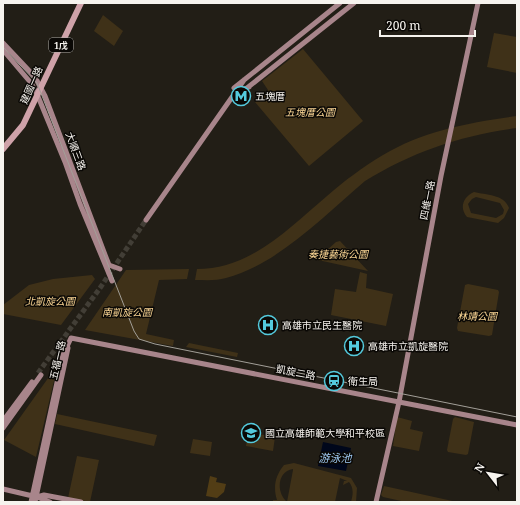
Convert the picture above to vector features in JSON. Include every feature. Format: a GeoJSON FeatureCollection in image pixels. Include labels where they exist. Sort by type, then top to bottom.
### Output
{"type":"FeatureCollection","features":[{"type":"Feature","properties":{"kind":"main road","name":"建國一路"},"geometry":{"type":"LineString","coordinates":[[3,149],[23,125],[81,3]]}},
{"type":"Feature","properties":{"kind":"street"},"geometry":{"type":"LineString","coordinates":[[234,88],[340,3]]}},
{"type":"Feature","properties":{"kind":"street"},"geometry":{"type":"LineString","coordinates":[[240,94],[354,3]]}},
{"type":"Feature","properties":{"kind":"street","name":"四維一路"},"geometry":{"type":"LineString","coordinates":[[376,502],[399,402],[441,176],[478,3]]}},
{"type":"Feature","properties":{"kind":"street","name":"大順三路"},"geometry":{"type":"LineString","coordinates":[[3,43],[35,77],[107,260],[110,265],[120,269]]}},
{"type":"Feature","properties":{"kind":"street","name":"大順三路"},"geometry":{"type":"LineString","coordinates":[[3,50],[31,83],[37,94],[112,281]]}},
{"type":"Feature","properties":{"kind":"street"},"geometry":{"type":"LineString","coordinates":[[244,80],[147,221],[238,92],[248,87]]}},
{"type":"Feature","properties":{"kind":"street","name":"凱旋二路"},"geometry":{"type":"LineString","coordinates":[[71,338],[517,425]]}},
{"type":"Feature","properties":{"kind":"street","name":"五福一路"},"geometry":{"type":"LineString","coordinates":[[31,502],[35,498],[63,355],[71,338]]}},
{"type":"Feature","properties":{"kind":"street"},"geometry":{"type":"LineString","coordinates":[[3,421],[39,374],[3,428]]}},
{"type":"Feature","properties":{"kind":"street"},"geometry":{"type":"LineString","coordinates":[[3,490],[50,502]]}},
{"type":"Feature","properties":{"kind":"street"},"geometry":{"type":"LineString","coordinates":[[35,498],[44,495],[81,502]]}},
{"type":"Feature","properties":{"kind":"green space"},"geometry":{"type":"Polygon","coordinates":[[[103,15],[123,31],[114,46],[94,31],[103,15]]]}},
{"type":"Feature","properties":{"kind":"green space"},"geometry":{"type":"Polygon","coordinates":[[[494,33],[517,37],[517,73],[487,67],[494,33]]]}},
{"type":"Feature","properties":{"kind":"green space","name":"五塊厝公園"},"geometry":{"type":"Polygon","coordinates":[[[303,49],[363,121],[309,166],[255,102],[268,90],[262,81],[303,49]]]}},
{"type":"Feature","properties":{"kind":"green space"},"geometry":{"type":"Polygon","coordinates":[[[517,116],[517,128],[477,135],[438,146],[401,161],[365,181],[300,237],[282,251],[264,262],[226,278],[215,280],[195,280],[197,269],[217,267],[235,262],[268,244],[354,174],[398,147],[448,129],[482,121],[517,116]]]}},
{"type":"Feature","properties":{"kind":"green space"},"geometry":{"type":"Polygon","coordinates":[[[474,192],[494,196],[503,200],[507,203],[509,208],[504,218],[498,223],[467,217],[463,210],[463,203],[470,194],[474,192]],[[476,197],[468,204],[471,213],[496,218],[503,214],[504,210],[500,203],[476,197]]]}},
{"type":"Feature","properties":{"kind":"green space","name":"奏捷藝術公園"},"geometry":{"type":"Polygon","coordinates":[[[340,241],[368,271],[318,260],[318,258],[336,242],[340,241]]]}},
{"type":"Feature","properties":{"kind":"green space","name":"南凱旋公園"},"geometry":{"type":"Polygon","coordinates":[[[189,269],[187,279],[159,280],[146,334],[174,340],[173,346],[85,330],[126,270],[189,269]]]}},
{"type":"Feature","properties":{"kind":"green space"},"geometry":{"type":"Polygon","coordinates":[[[360,272],[367,274],[366,288],[393,294],[386,326],[331,315],[335,289],[356,292],[360,272]]]}},
{"type":"Feature","properties":{"kind":"green space","name":"北凱旋公園"},"geometry":{"type":"Polygon","coordinates":[[[92,275],[95,279],[61,325],[3,314],[3,305],[29,285],[53,279],[92,275]]]}},
{"type":"Feature","properties":{"kind":"green space","name":"林靖公園"},"geometry":{"type":"Polygon","coordinates":[[[468,284],[498,290],[499,292],[492,335],[489,336],[458,331],[457,328],[465,285],[468,284]]]}},
{"type":"Feature","properties":{"kind":"green space"},"geometry":{"type":"Polygon","coordinates":[[[189,343],[238,353],[237,357],[186,347],[189,343]]]}},
{"type":"Feature","properties":{"kind":"green space"},"geometry":{"type":"Polygon","coordinates":[[[56,367],[57,368],[36,457],[4,440],[56,367]]]}},
{"type":"Feature","properties":{"kind":"green space"},"geometry":{"type":"Polygon","coordinates":[[[57,414],[157,435],[154,446],[55,424],[57,414]]]}},
{"type":"Feature","properties":{"kind":"green space"},"geometry":{"type":"Polygon","coordinates":[[[397,417],[412,421],[410,429],[423,432],[419,451],[393,446],[397,417]]]}},
{"type":"Feature","properties":{"kind":"green space"},"geometry":{"type":"Polygon","coordinates":[[[455,417],[474,422],[468,454],[466,455],[448,452],[447,450],[453,419],[455,417]]]}},
{"type":"Feature","properties":{"kind":"green space"},"geometry":{"type":"Polygon","coordinates":[[[248,432],[275,437],[273,451],[246,446],[248,432]]]}},
{"type":"Feature","properties":{"kind":"green space"},"geometry":{"type":"Polygon","coordinates":[[[193,439],[212,442],[210,456],[190,453],[193,439]]]}},
{"type":"Feature","properties":{"kind":"green space"},"geometry":{"type":"Polygon","coordinates":[[[77,456],[99,460],[90,502],[68,498],[77,456]]]}},
{"type":"Feature","properties":{"kind":"green space"},"geometry":{"type":"Polygon","coordinates":[[[294,463],[351,478],[357,488],[356,502],[351,502],[353,492],[351,484],[349,482],[343,485],[344,481],[347,481],[340,478],[335,502],[287,502],[273,502],[273,500],[277,500],[275,486],[277,477],[284,465],[294,463]],[[293,469],[284,474],[281,478],[280,488],[283,498],[287,502],[293,469]]]}},
{"type":"Feature","properties":{"kind":"green space"},"geometry":{"type":"Polygon","coordinates":[[[384,486],[457,502],[406,502],[383,497],[381,495],[384,486]]]}},
{"type":"Feature","properties":{"kind":"shaded area"},"geometry":{"type":"Polygon","coordinates":[[[210,476],[217,478],[216,482],[226,484],[224,492],[217,498],[206,496],[210,476]]]}},
{"type":"Feature","properties":{"kind":"water","name":"游泳池"},"geometry":{"type":"Polygon","coordinates":[[[323,442],[351,448],[346,471],[318,466],[323,442]]]}},
{"type":"Feature","properties":{"kind":"tunnel"},"geometry":{"type":"LineString","coordinates":[[38,373],[100,288],[146,220]]}},
{"type":"Feature","properties":{"kind":"tram line"},"geometry":{"type":"LineString","coordinates":[[3,47],[37,83],[134,331],[139,339],[155,344],[517,417]]}},
{"type":"Feature","properties":{"kind":"place","name":"五塊厝"},"geometry":{"type":"Point","coordinates":[241,96]}},
{"type":"Feature","properties":{"kind":"place","name":"高雄市立民生醫院"},"geometry":{"type":"Point","coordinates":[268,325]}},
{"type":"Feature","properties":{"kind":"place","name":"高雄市立凱旋醫院"},"geometry":{"type":"Point","coordinates":[354,346]}},
{"type":"Feature","properties":{"kind":"place","name":"衛生局"},"geometry":{"type":"Point","coordinates":[334,381]}},
{"type":"Feature","properties":{"kind":"place","name":"國立高雄師範大學和平校區"},"geometry":{"type":"Point","coordinates":[251,433]}}]}
